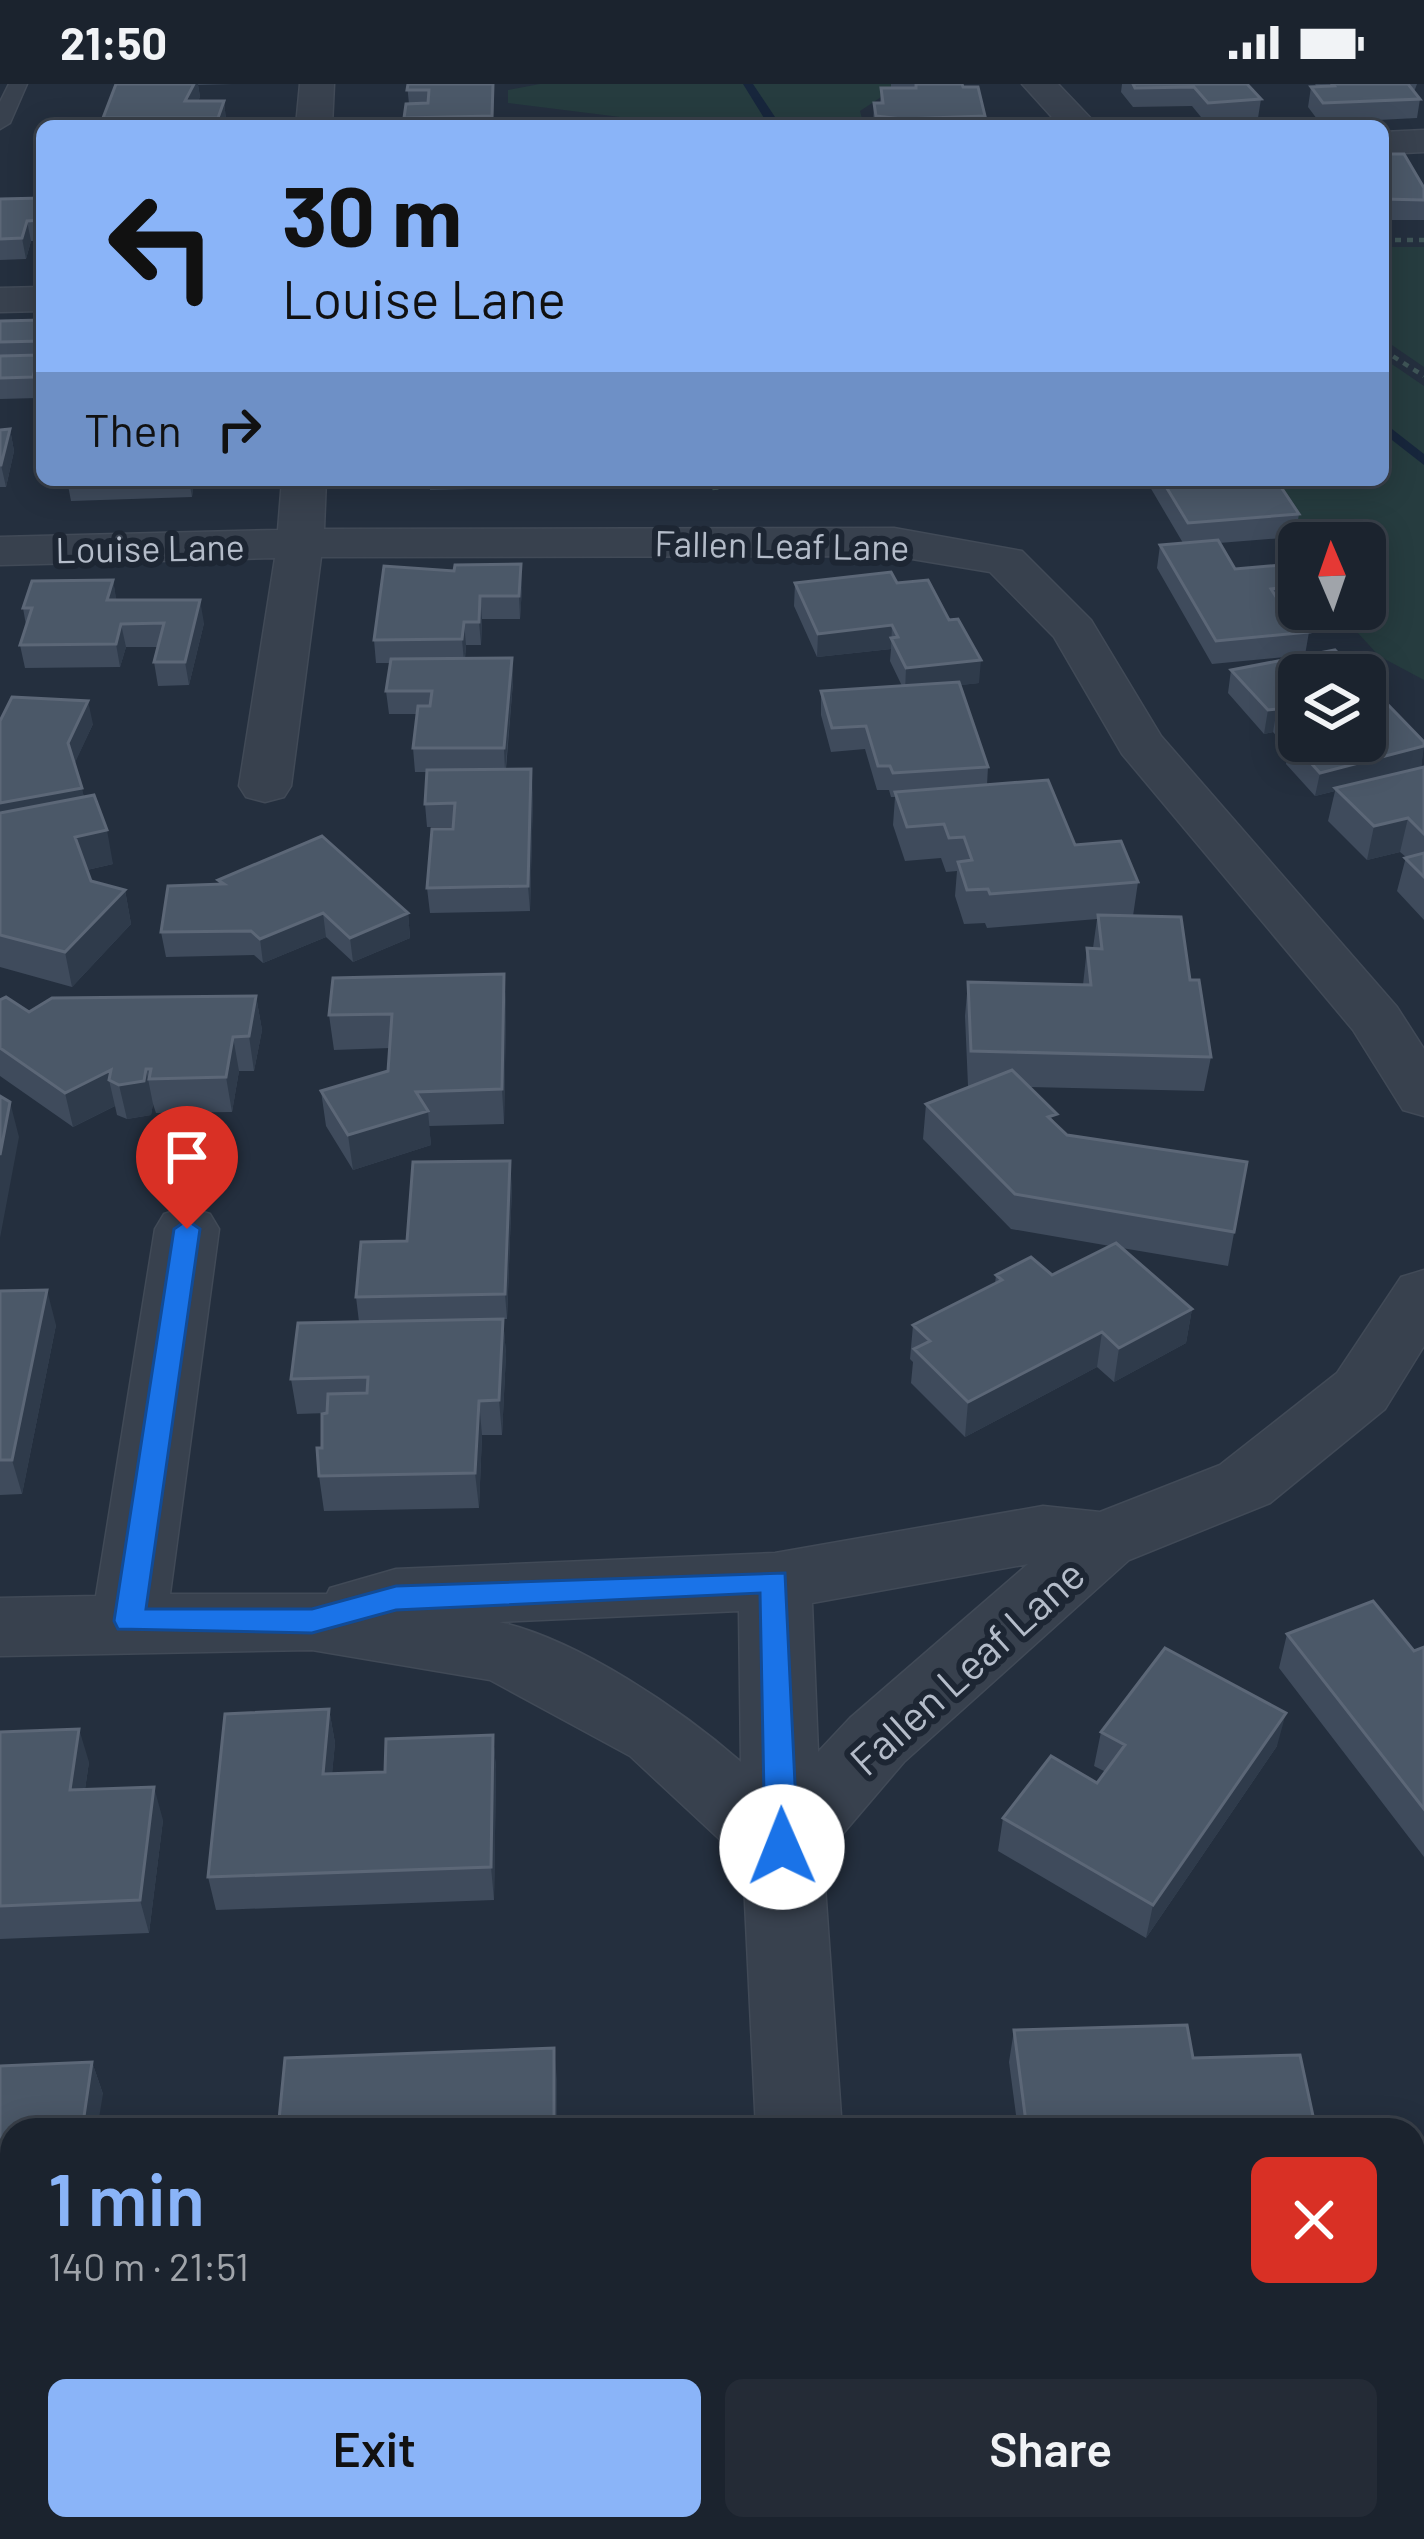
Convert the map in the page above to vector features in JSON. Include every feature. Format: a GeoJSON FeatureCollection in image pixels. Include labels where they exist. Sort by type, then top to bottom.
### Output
{"type":"FeatureCollection","features":[{"type":"Feature","properties":{"kind":"street"},"geometry":{"type":"LineString","coordinates":[[314,120],[317,84]]}},
{"type":"Feature","properties":{"kind":"street"},"geometry":{"type":"LineString","coordinates":[[1039,84],[1075,120]]}},
{"type":"Feature","properties":{"kind":"street"},"geometry":{"type":"LineString","coordinates":[[1389,143],[1424,141]]}},
{"type":"Feature","properties":{"kind":"street"},"geometry":{"type":"LineString","coordinates":[[0,300],[36,298]]}},
{"type":"Feature","properties":{"kind":"street"},"geometry":{"type":"LineString","coordinates":[[266,786],[304,486]]}},
{"type":"Feature","properties":{"kind":"street","name":"Fallen Leaf Lane"},"geometry":{"type":"LineString","coordinates":[[300,543],[894,542],[1005,562],[1074,630],[1140,743],[1376,1020],[1424,1096]]}},
{"type":"Feature","properties":{"kind":"street","name":"Louise Lane"},"geometry":{"type":"LineString","coordinates":[[0,551],[300,543]]}},
{"type":"Feature","properties":{"kind":"street"},"geometry":{"type":"LineString","coordinates":[[129,1621],[187,1229]]}},
{"type":"Feature","properties":{"kind":"street","name":"Fallen Leaf Lane"},"geometry":{"type":"LineString","coordinates":[[782,1847],[877,1739],[1104,1540],[1245,1484],[1361,1390],[1424,1294]]}},
{"type":"Feature","properties":{"kind":"street","name":"Fallen Leaf Lane"},"geometry":{"type":"LineString","coordinates":[[799,2118],[782,1847],[775,1581],[1043,1534],[1104,1540]]}},
{"type":"Feature","properties":{"kind":"street"},"geometry":{"type":"LineString","coordinates":[[312,1621],[396,1598],[775,1581]]}},
{"type":"Feature","properties":{"kind":"street"},"geometry":{"type":"LineString","coordinates":[[0,1627],[312,1621],[505,1653],[657,1734],[782,1847]]}},
{"type":"Feature","properties":{"kind":"lane"},"geometry":{"type":"LineString","coordinates":[[0,123],[18,84]]}},
{"type":"Feature","properties":{"kind":"path"},"geometry":{"type":"LineString","coordinates":[[1389,240],[1424,240]]}},
{"type":"Feature","properties":{"kind":"path"},"geometry":{"type":"LineString","coordinates":[[1389,354],[1424,376]]}},
{"type":"Feature","properties":{"kind":"green space"},"geometry":{"type":"Polygon","coordinates":[[[540,84],[901,84],[860,111],[862,120],[626,120],[508,103],[508,90],[540,84]]]}},
{"type":"Feature","properties":{"kind":"green space"},"geometry":{"type":"Polygon","coordinates":[[[1389,247],[1424,247],[1424,367],[1389,343],[1389,247]]]}},
{"type":"Feature","properties":{"kind":"green space"},"geometry":{"type":"Polygon","coordinates":[[[1389,362],[1424,386],[1424,680],[1386,660],[1386,654],[1377,654],[1355,630],[1386,630],[1386,522],[1298,522],[1256,486],[1389,486],[1389,362]]]}},
{"type":"Feature","properties":{"kind":"building"},"geometry":{"type":"Polygon","coordinates":[[[116,84],[194,84],[185,101],[224,101],[218,118],[103,118],[116,84]]]}},
{"type":"Feature","properties":{"kind":"building"},"geometry":{"type":"Polygon","coordinates":[[[408,84],[493,84],[492,116],[404,118],[406,104],[428,103],[429,90],[407,90],[408,84]]]}},
{"type":"Feature","properties":{"kind":"building"},"geometry":{"type":"Polygon","coordinates":[[[916,84],[978,87],[985,116],[876,116],[874,103],[883,103],[881,88],[916,88],[916,84]]]}},
{"type":"Feature","properties":{"kind":"building"},"geometry":{"type":"Polygon","coordinates":[[[1133,84],[1247,84],[1261,99],[1208,103],[1194,87],[1135,88],[1133,84]]]}},
{"type":"Feature","properties":{"kind":"building"},"geometry":{"type":"Polygon","coordinates":[[[1408,84],[1420,99],[1323,103],[1311,87],[1408,84]]]}},
{"type":"Feature","properties":{"kind":"building"},"geometry":{"type":"Polygon","coordinates":[[[1389,154],[1404,154],[1424,188],[1424,200],[1389,199],[1389,154]]]}},
{"type":"Feature","properties":{"kind":"building"},"geometry":{"type":"Polygon","coordinates":[[[36,198],[36,220],[27,221],[22,238],[0,239],[0,199],[36,198]]]}},
{"type":"Feature","properties":{"kind":"building"},"geometry":{"type":"Polygon","coordinates":[[[36,320],[36,341],[0,342],[0,321],[36,320]]]}},
{"type":"Feature","properties":{"kind":"building"},"geometry":{"type":"Polygon","coordinates":[[[36,355],[33,377],[0,378],[0,356],[36,355]]]}},
{"type":"Feature","properties":{"kind":"building"},"geometry":{"type":"Polygon","coordinates":[[[10,429],[1,465],[0,465],[0,430],[10,429]]]}},
{"type":"Feature","properties":{"kind":"building"},"geometry":{"type":"Polygon","coordinates":[[[1166,486],[1280,486],[1299,514],[1188,523],[1166,486]]]}},
{"type":"Feature","properties":{"kind":"building"},"geometry":{"type":"Polygon","coordinates":[[[1218,540],[1235,569],[1278,565],[1278,588],[1271,589],[1278,600],[1278,630],[1309,632],[1216,641],[1160,545],[1218,540]]]}},
{"type":"Feature","properties":{"kind":"building"},"geometry":{"type":"Polygon","coordinates":[[[521,564],[519,596],[480,596],[479,622],[464,622],[462,639],[374,640],[384,566],[454,571],[455,565],[521,564]]]}},
{"type":"Feature","properties":{"kind":"building"},"geometry":{"type":"Polygon","coordinates":[[[891,572],[897,583],[928,580],[949,620],[958,619],[981,660],[906,668],[891,638],[898,637],[892,625],[818,634],[795,583],[891,572]]]}},
{"type":"Feature","properties":{"kind":"building"},"geometry":{"type":"Polygon","coordinates":[[[113,580],[107,600],[200,600],[185,662],[154,662],[164,623],[121,624],[116,644],[20,645],[32,608],[23,608],[32,581],[113,580]]]}},
{"type":"Feature","properties":{"kind":"building"},"geometry":{"type":"Polygon","coordinates":[[[512,658],[504,748],[413,748],[418,706],[430,706],[432,691],[386,691],[391,659],[512,658]]]}},
{"type":"Feature","properties":{"kind":"building"},"geometry":{"type":"Polygon","coordinates":[[[1278,661],[1278,710],[1268,710],[1231,670],[1278,661]]]}},
{"type":"Feature","properties":{"kind":"building"},"geometry":{"type":"Polygon","coordinates":[[[959,682],[988,767],[893,773],[890,766],[878,766],[866,726],[832,728],[821,691],[959,682]]]}},
{"type":"Feature","properties":{"kind":"building"},"geometry":{"type":"Polygon","coordinates":[[[12,697],[88,701],[68,743],[82,788],[0,803],[0,721],[12,697]]]}},
{"type":"Feature","properties":{"kind":"building"},"geometry":{"type":"Polygon","coordinates":[[[1386,703],[1424,742],[1424,746],[1386,756],[1386,703]]]}},
{"type":"Feature","properties":{"kind":"building"},"geometry":{"type":"Polygon","coordinates":[[[1310,762],[1362,762],[1320,773],[1310,762]]]}},
{"type":"Feature","properties":{"kind":"building"},"geometry":{"type":"Polygon","coordinates":[[[1424,767],[1424,834],[1408,818],[1374,826],[1335,788],[1424,767]]]}},
{"type":"Feature","properties":{"kind":"building"},"geometry":{"type":"Polygon","coordinates":[[[531,769],[528,886],[427,888],[432,829],[453,829],[455,803],[425,804],[427,770],[531,769]]]}},
{"type":"Feature","properties":{"kind":"building"},"geometry":{"type":"Polygon","coordinates":[[[1048,780],[1075,845],[1121,841],[1138,882],[990,894],[988,889],[967,890],[958,862],[972,860],[964,837],[949,838],[944,824],[907,827],[895,792],[1048,780]]]}},
{"type":"Feature","properties":{"kind":"building"},"geometry":{"type":"Polygon","coordinates":[[[94,795],[107,830],[75,837],[91,881],[125,890],[65,952],[0,935],[0,813],[94,795]]]}},
{"type":"Feature","properties":{"kind":"building"},"geometry":{"type":"Polygon","coordinates":[[[322,836],[408,913],[350,938],[323,913],[260,939],[251,931],[161,932],[168,886],[224,884],[218,880],[322,836]]]}},
{"type":"Feature","properties":{"kind":"building"},"geometry":{"type":"Polygon","coordinates":[[[1424,853],[1424,877],[1405,858],[1424,853]]]}},
{"type":"Feature","properties":{"kind":"building"},"geometry":{"type":"Polygon","coordinates":[[[1098,915],[1181,917],[1190,980],[1199,980],[1211,1057],[971,1051],[968,982],[1091,985],[1087,948],[1102,949],[1098,915]]]}},
{"type":"Feature","properties":{"kind":"building"},"geometry":{"type":"Polygon","coordinates":[[[504,974],[502,1089],[416,1092],[428,1111],[348,1135],[321,1091],[388,1071],[392,1014],[329,1015],[333,978],[504,974]]]}},
{"type":"Feature","properties":{"kind":"building"},"geometry":{"type":"Polygon","coordinates":[[[256,996],[249,1036],[233,1037],[226,1077],[149,1079],[151,1069],[146,1069],[144,1081],[119,1085],[109,1080],[111,1070],[65,1093],[0,1048],[0,1000],[6,997],[29,1012],[52,998],[256,996]]]}},
{"type":"Feature","properties":{"kind":"building"},"geometry":{"type":"Polygon","coordinates":[[[1012,1070],[1057,1114],[1048,1117],[1067,1135],[1247,1162],[1234,1232],[1015,1194],[926,1104],[1012,1070]]]}},
{"type":"Feature","properties":{"kind":"building"},"geometry":{"type":"Polygon","coordinates":[[[0,1096],[10,1102],[0,1155],[0,1096]]]}},
{"type":"Feature","properties":{"kind":"building"},"geometry":{"type":"Polygon","coordinates":[[[510,1161],[505,1294],[356,1297],[361,1242],[407,1241],[413,1162],[510,1161]]]}},
{"type":"Feature","properties":{"kind":"building"},"geometry":{"type":"Polygon","coordinates":[[[1116,1243],[1192,1309],[1119,1348],[1102,1332],[968,1402],[914,1349],[930,1341],[913,1325],[1002,1280],[996,1275],[1031,1257],[1052,1275],[1116,1243]]]}},
{"type":"Feature","properties":{"kind":"building"},"geometry":{"type":"Polygon","coordinates":[[[47,1290],[12,1460],[0,1460],[0,1291],[47,1290]]]}},
{"type":"Feature","properties":{"kind":"building"},"geometry":{"type":"Polygon","coordinates":[[[503,1319],[499,1400],[479,1401],[475,1473],[319,1476],[317,1448],[322,1448],[322,1414],[327,1413],[328,1394],[367,1393],[368,1377],[291,1379],[298,1323],[503,1319]]]}},
{"type":"Feature","properties":{"kind":"building"},"geometry":{"type":"Polygon","coordinates":[[[1373,1601],[1414,1651],[1424,1647],[1424,1809],[1287,1634],[1373,1601]]]}},
{"type":"Feature","properties":{"kind":"building"},"geometry":{"type":"Polygon","coordinates":[[[1165,1648],[1286,1713],[1153,1905],[1003,1818],[1051,1756],[1097,1783],[1125,1745],[1101,1732],[1165,1648]]]}},
{"type":"Feature","properties":{"kind":"building"},"geometry":{"type":"Polygon","coordinates":[[[329,1709],[323,1774],[385,1772],[386,1739],[493,1735],[491,1867],[208,1877],[225,1714],[329,1709]]]}},
{"type":"Feature","properties":{"kind":"building"},"geometry":{"type":"Polygon","coordinates":[[[79,1729],[70,1790],[154,1787],[140,1900],[0,1906],[0,1732],[79,1729]]]}},
{"type":"Feature","properties":{"kind":"building"},"geometry":{"type":"Polygon","coordinates":[[[1187,2025],[1193,2058],[1300,2055],[1313,2118],[1025,2118],[1014,2030],[1187,2025]]]}},
{"type":"Feature","properties":{"kind":"building"},"geometry":{"type":"Polygon","coordinates":[[[554,2048],[554,2118],[279,2118],[285,2058],[554,2048]]]}},
{"type":"Feature","properties":{"kind":"building"},"geometry":{"type":"Polygon","coordinates":[[[92,2062],[84,2118],[0,2118],[0,2066],[92,2062]]]}},
{"type":"Feature","properties":{"kind":"waterway"},"geometry":{"type":"LineString","coordinates":[[748,84],[771,120]]}},
{"type":"Feature","properties":{"kind":"waterway"},"geometry":{"type":"LineString","coordinates":[[1389,431],[1424,461]]}},
{"type":"Feature","properties":{"kind":"route"},"geometry":{"type":"LineString","coordinates":[[187,1229],[129,1621],[312,1621],[396,1598],[775,1581],[782,1847]]}}]}
